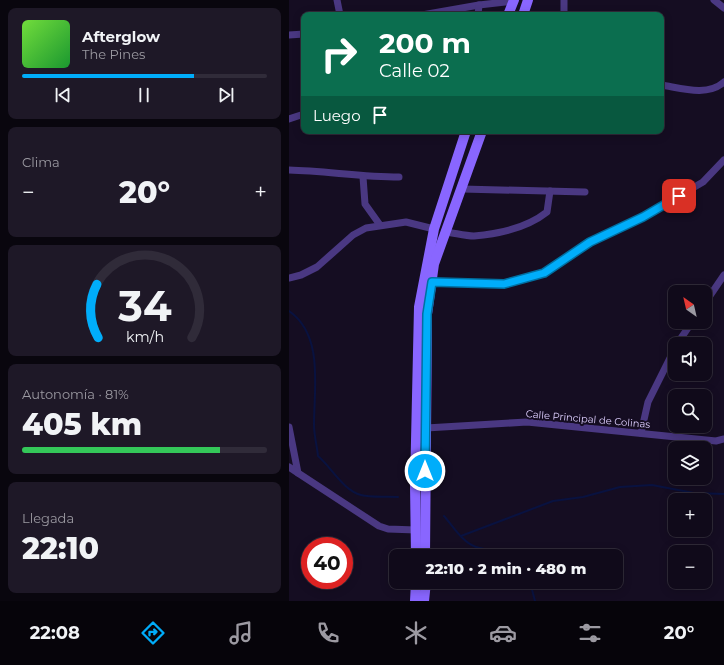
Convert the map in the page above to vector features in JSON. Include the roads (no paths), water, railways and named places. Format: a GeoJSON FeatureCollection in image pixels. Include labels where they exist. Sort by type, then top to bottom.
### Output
{"type":"FeatureCollection","features":[{"type":"Feature","properties":{"kind":"street"},"geometry":{"type":"LineString","coordinates":[[337,0],[339,12]]}},
{"type":"Feature","properties":{"kind":"street"},"geometry":{"type":"LineString","coordinates":[[466,12],[480,11],[514,0]]}},
{"type":"Feature","properties":{"kind":"street"},"geometry":{"type":"LineString","coordinates":[[509,12],[514,0]]}},
{"type":"Feature","properties":{"kind":"street"},"geometry":{"type":"LineString","coordinates":[[524,12],[528,0]]}},
{"type":"Feature","properties":{"kind":"street"},"geometry":{"type":"LineString","coordinates":[[564,0],[564,12]]}},
{"type":"Feature","properties":{"kind":"street"},"geometry":{"type":"LineString","coordinates":[[714,0],[724,8]]}},
{"type":"Feature","properties":{"kind":"street"},"geometry":{"type":"LineString","coordinates":[[289,35],[301,34]]}},
{"type":"Feature","properties":{"kind":"street"},"geometry":{"type":"LineString","coordinates":[[664,85],[697,90],[715,88],[724,82]]}},
{"type":"Feature","properties":{"kind":"street"},"geometry":{"type":"LineString","coordinates":[[289,119],[301,115]]}},
{"type":"Feature","properties":{"kind":"street"},"geometry":{"type":"LineString","coordinates":[[416,549],[419,307],[434,229],[465,134]]}},
{"type":"Feature","properties":{"kind":"street"},"geometry":{"type":"LineString","coordinates":[[425,549],[427,314],[434,264],[447,232],[481,134]]}},
{"type":"Feature","properties":{"kind":"street"},"geometry":{"type":"LineString","coordinates":[[432,282],[504,284],[544,273],[590,242],[643,217],[703,182],[724,160]]}},
{"type":"Feature","properties":{"kind":"street"},"geometry":{"type":"LineString","coordinates":[[289,170],[309,170],[363,177],[399,177]]}},
{"type":"Feature","properties":{"kind":"street"},"geometry":{"type":"LineString","coordinates":[[363,177],[365,204],[380,225]]}},
{"type":"Feature","properties":{"kind":"street"},"geometry":{"type":"LineString","coordinates":[[461,189],[585,192]]}},
{"type":"Feature","properties":{"kind":"street"},"geometry":{"type":"LineString","coordinates":[[447,232],[473,236],[510,230],[537,220],[547,212],[550,191]]}},
{"type":"Feature","properties":{"kind":"street"},"geometry":{"type":"LineString","coordinates":[[289,278],[306,274],[317,267],[353,235],[366,228],[406,222],[434,229]]}},
{"type":"Feature","properties":{"kind":"street"},"geometry":{"type":"LineString","coordinates":[[712,293],[724,275]]}},
{"type":"Feature","properties":{"kind":"street"},"geometry":{"type":"LineString","coordinates":[[641,433],[648,402],[668,362]]}},
{"type":"Feature","properties":{"kind":"street","name":"Calle Principal de Colinas"},"geometry":{"type":"LineString","coordinates":[[426,428],[527,422],[716,441],[724,439]]}},
{"type":"Feature","properties":{"kind":"street"},"geometry":{"type":"LineString","coordinates":[[289,427],[298,473]]}},
{"type":"Feature","properties":{"kind":"street"},"geometry":{"type":"LineString","coordinates":[[289,467],[379,526],[388,529],[416,530]]}},
{"type":"Feature","properties":{"kind":"street"},"geometry":{"type":"LineString","coordinates":[[415,601],[416,589]]}},
{"type":"Feature","properties":{"kind":"street"},"geometry":{"type":"LineString","coordinates":[[425,591],[430,601]]}},
{"type":"Feature","properties":{"kind":"waterway"},"geometry":{"type":"LineString","coordinates":[[289,311],[300,321],[308,334],[312,348],[315,363],[314,429],[318,456],[343,484],[355,492],[361,495],[398,497]]}},
{"type":"Feature","properties":{"kind":"waterway"},"geometry":{"type":"LineString","coordinates":[[461,536],[553,501],[583,497],[620,487],[652,485],[694,493],[724,494]]}},
{"type":"Feature","properties":{"kind":"waterway"},"geometry":{"type":"LineString","coordinates":[[444,516],[462,538],[471,545],[485,549]]}},
{"type":"Feature","properties":{"kind":"waterway"},"geometry":{"type":"LineString","coordinates":[[532,589],[535,601]]}}]}
